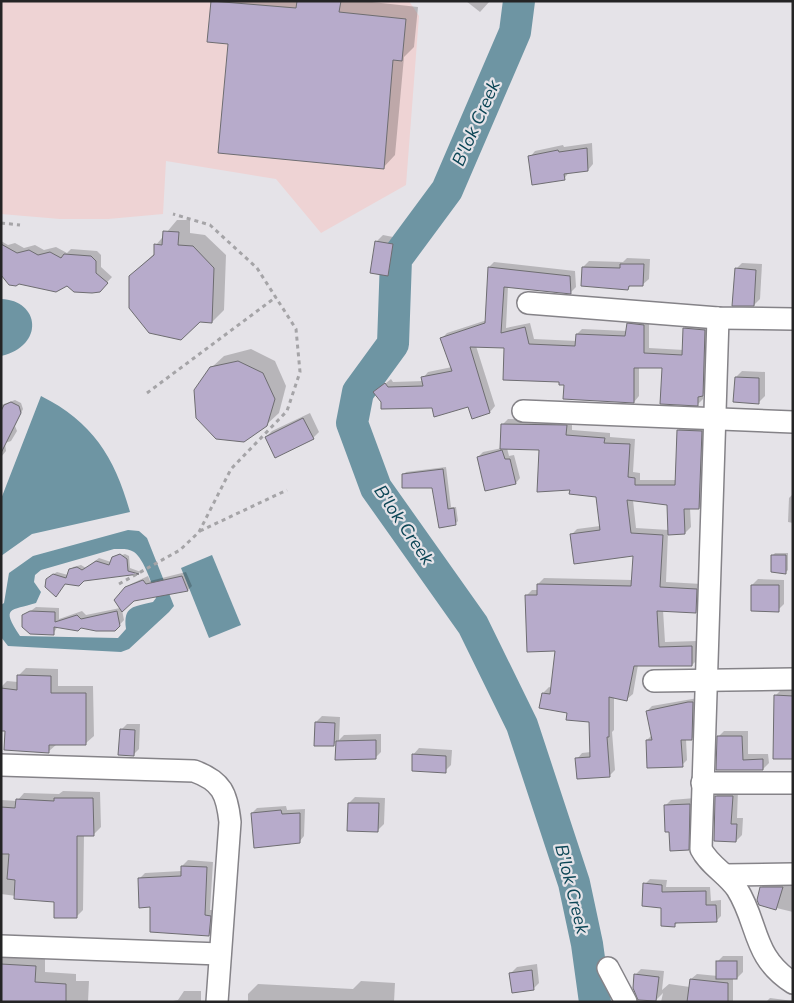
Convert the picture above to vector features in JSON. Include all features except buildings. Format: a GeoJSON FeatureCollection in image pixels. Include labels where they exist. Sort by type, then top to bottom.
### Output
{"type":"FeatureCollection","features":[{"type":"Feature","properties":{"kind":"street"},"geometry":{"type":"LineString","coordinates":[[528,303],[718,318],[793,319]]}},
{"type":"Feature","properties":{"kind":"street"},"geometry":{"type":"LineString","coordinates":[[718,318],[708,681],[702,783],[701,849],[709,861],[736,888],[745,905],[764,955],[793,983]]}},
{"type":"Feature","properties":{"kind":"street"},"geometry":{"type":"LineString","coordinates":[[523,411],[793,422]]}},
{"type":"Feature","properties":{"kind":"street"},"geometry":{"type":"LineString","coordinates":[[654,682],[793,680]]}},
{"type":"Feature","properties":{"kind":"street"},"geometry":{"type":"LineString","coordinates":[[1,764],[194,771],[210,777],[222,789],[228,804],[230,822],[216,1002]]}},
{"type":"Feature","properties":{"kind":"street"},"geometry":{"type":"LineString","coordinates":[[702,783],[793,783]]}},
{"type":"Feature","properties":{"kind":"street"},"geometry":{"type":"LineString","coordinates":[[724,874],[793,874]]}},
{"type":"Feature","properties":{"kind":"street"},"geometry":{"type":"LineString","coordinates":[[1,946],[220,954]]}},
{"type":"Feature","properties":{"kind":"street"},"geometry":{"type":"LineString","coordinates":[[608,968],[626,1002]]}},
{"type":"Feature","properties":{"kind":"path"},"geometry":{"type":"LineString","coordinates":[[173,214],[210,225],[257,268],[296,329],[300,372],[287,411],[231,469],[199,532]]}},
{"type":"Feature","properties":{"kind":"path"},"geometry":{"type":"LineString","coordinates":[[1,223],[20,225]]}},
{"type":"Feature","properties":{"kind":"path"},"geometry":{"type":"LineString","coordinates":[[147,393],[276,297]]}},
{"type":"Feature","properties":{"kind":"path"},"geometry":{"type":"LineString","coordinates":[[119,584],[180,550],[199,532],[288,490]]}},
{"type":"Feature","properties":{"kind":"shaded area"},"geometry":{"type":"Polygon","coordinates":[[[1,1],[409,1],[419,16],[406,185],[321,233],[276,179],[166,161],[163,214],[108,219],[60,219],[1,214],[1,1]]]}},
{"type":"Feature","properties":{"kind":"water"},"geometry":{"type":"Polygon","coordinates":[[[1,299],[14,301],[24,307],[30,315],[32,324],[31,334],[25,343],[15,351],[1,356],[1,299]]]}},
{"type":"Feature","properties":{"kind":"water"},"geometry":{"type":"Polygon","coordinates":[[[41,396],[75,418],[99,444],[109,458],[117,475],[130,512],[32,534],[1,556],[1,499],[41,396]]]}},
{"type":"Feature","properties":{"kind":"water"},"geometry":{"type":"Polygon","coordinates":[[[128,530],[139,531],[147,538],[174,606],[129,649],[121,652],[8,646],[1,637],[1,605],[4,603],[9,573],[33,556],[128,530]],[[114,549],[41,570],[35,575],[34,582],[41,592],[36,603],[15,609],[10,614],[20,636],[118,638],[126,629],[126,615],[128,611],[135,606],[153,602],[156,598],[148,573],[138,555],[129,550],[114,549]]]}},
{"type":"Feature","properties":{"kind":"water"},"geometry":{"type":"Polygon","coordinates":[[[212,555],[241,625],[209,638],[181,568],[212,555]]]}},
{"type":"Feature","properties":{"kind":"waterway","name":"B'lok Creek"},"geometry":{"type":"LineString","coordinates":[[519,1],[515,32],[447,190],[396,259],[393,344],[358,392],[352,423],[376,488],[473,625],[522,725],[574,883],[587,944],[595,1002]]}}]}
